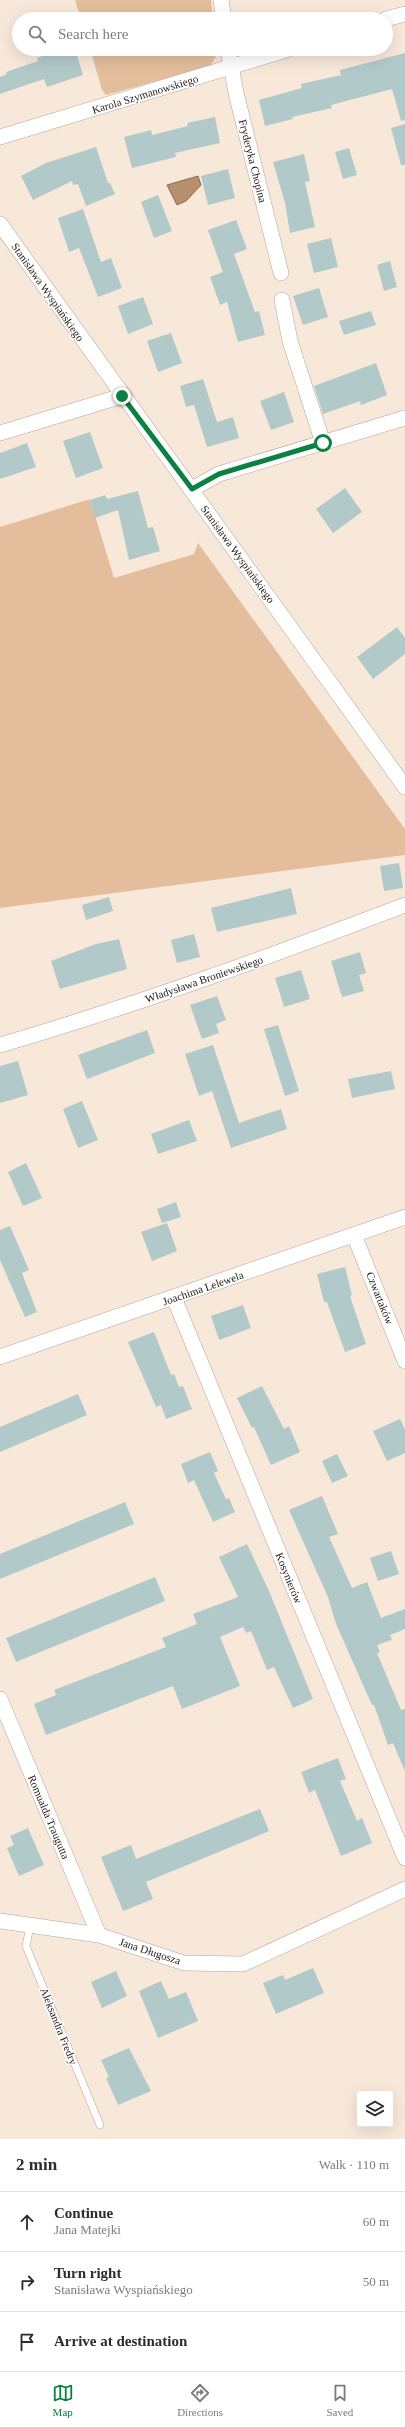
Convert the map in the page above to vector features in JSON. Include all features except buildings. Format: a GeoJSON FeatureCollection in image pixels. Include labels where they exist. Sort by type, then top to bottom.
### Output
{"type":"FeatureCollection","features":[{"type":"Feature","properties":{"kind":"street"},"geometry":{"type":"LineString","coordinates":[[221,0],[223,12]]}},
{"type":"Feature","properties":{"kind":"street"},"geometry":{"type":"LineString","coordinates":[[393,17],[405,14]]}},
{"type":"Feature","properties":{"kind":"street","name":"Fryderyka Chopina"},"geometry":{"type":"LineString","coordinates":[[229,56],[281,273]]}},
{"type":"Feature","properties":{"kind":"street","name":"Karola Szymanowskiego"},"geometry":{"type":"LineString","coordinates":[[0,137],[266,56]]}},
{"type":"Feature","properties":{"kind":"street","name":"Stanisława Wyspiańskiego"},"geometry":{"type":"LineString","coordinates":[[0,224],[122,396],[192,489],[405,787]]}},
{"type":"Feature","properties":{"kind":"street"},"geometry":{"type":"LineString","coordinates":[[282,300],[290,341],[323,443]]}},
{"type":"Feature","properties":{"kind":"street"},"geometry":{"type":"LineString","coordinates":[[0,433],[122,396]]}},
{"type":"Feature","properties":{"kind":"street"},"geometry":{"type":"LineString","coordinates":[[192,489],[219,474],[405,418]]}},
{"type":"Feature","properties":{"kind":"street","name":"Władysława Broniewskiego"},"geometry":{"type":"LineString","coordinates":[[0,1045],[71,1024],[245,965],[405,905]]}},
{"type":"Feature","properties":{"kind":"street","name":"Joachima Lelewela"},"geometry":{"type":"LineString","coordinates":[[0,1357],[405,1217]]}},
{"type":"Feature","properties":{"kind":"street","name":"Czwartaków"},"geometry":{"type":"LineString","coordinates":[[354,1235],[405,1360]]}},
{"type":"Feature","properties":{"kind":"street","name":"Kosynierów"},"geometry":{"type":"LineString","coordinates":[[174,1298],[405,1858]]}},
{"type":"Feature","properties":{"kind":"street","name":"Romualda Traugutta"},"geometry":{"type":"LineString","coordinates":[[0,1699],[99,1935]]}},
{"type":"Feature","properties":{"kind":"street","name":"Jana Długosza"},"geometry":{"type":"LineString","coordinates":[[0,1921],[99,1935],[184,1962],[243,1964],[405,1889]]}},
{"type":"Feature","properties":{"kind":"lane","name":"Aleksandra Fredry"},"geometry":{"type":"LineString","coordinates":[[30,1926],[26,1946],[100,2125]]}},
{"type":"Feature","properties":{"kind":"shaded area"},"geometry":{"type":"Polygon","coordinates":[[[75,0],[211,0],[212,12],[79,12],[75,0]]]}},
{"type":"Feature","properties":{"kind":"shaded area"},"geometry":{"type":"Polygon","coordinates":[[[92,56],[216,56],[210,66],[106,95],[102,90],[92,56]]]}},
{"type":"Feature","properties":{"kind":"shaded area"},"geometry":{"type":"Polygon","coordinates":[[[198,176],[201,185],[186,201],[177,205],[167,185],[198,176]]]}},
{"type":"Feature","properties":{"kind":"shaded area"},"geometry":{"type":"Polygon","coordinates":[[[90,499],[114,578],[194,554],[198,543],[405,829],[405,855],[0,908],[0,527],[90,499]]]}},
{"type":"Feature","properties":{"kind":"route"},"geometry":{"type":"LineString","coordinates":[[122,396],[192,489],[219,474],[323,443]]}}]}
